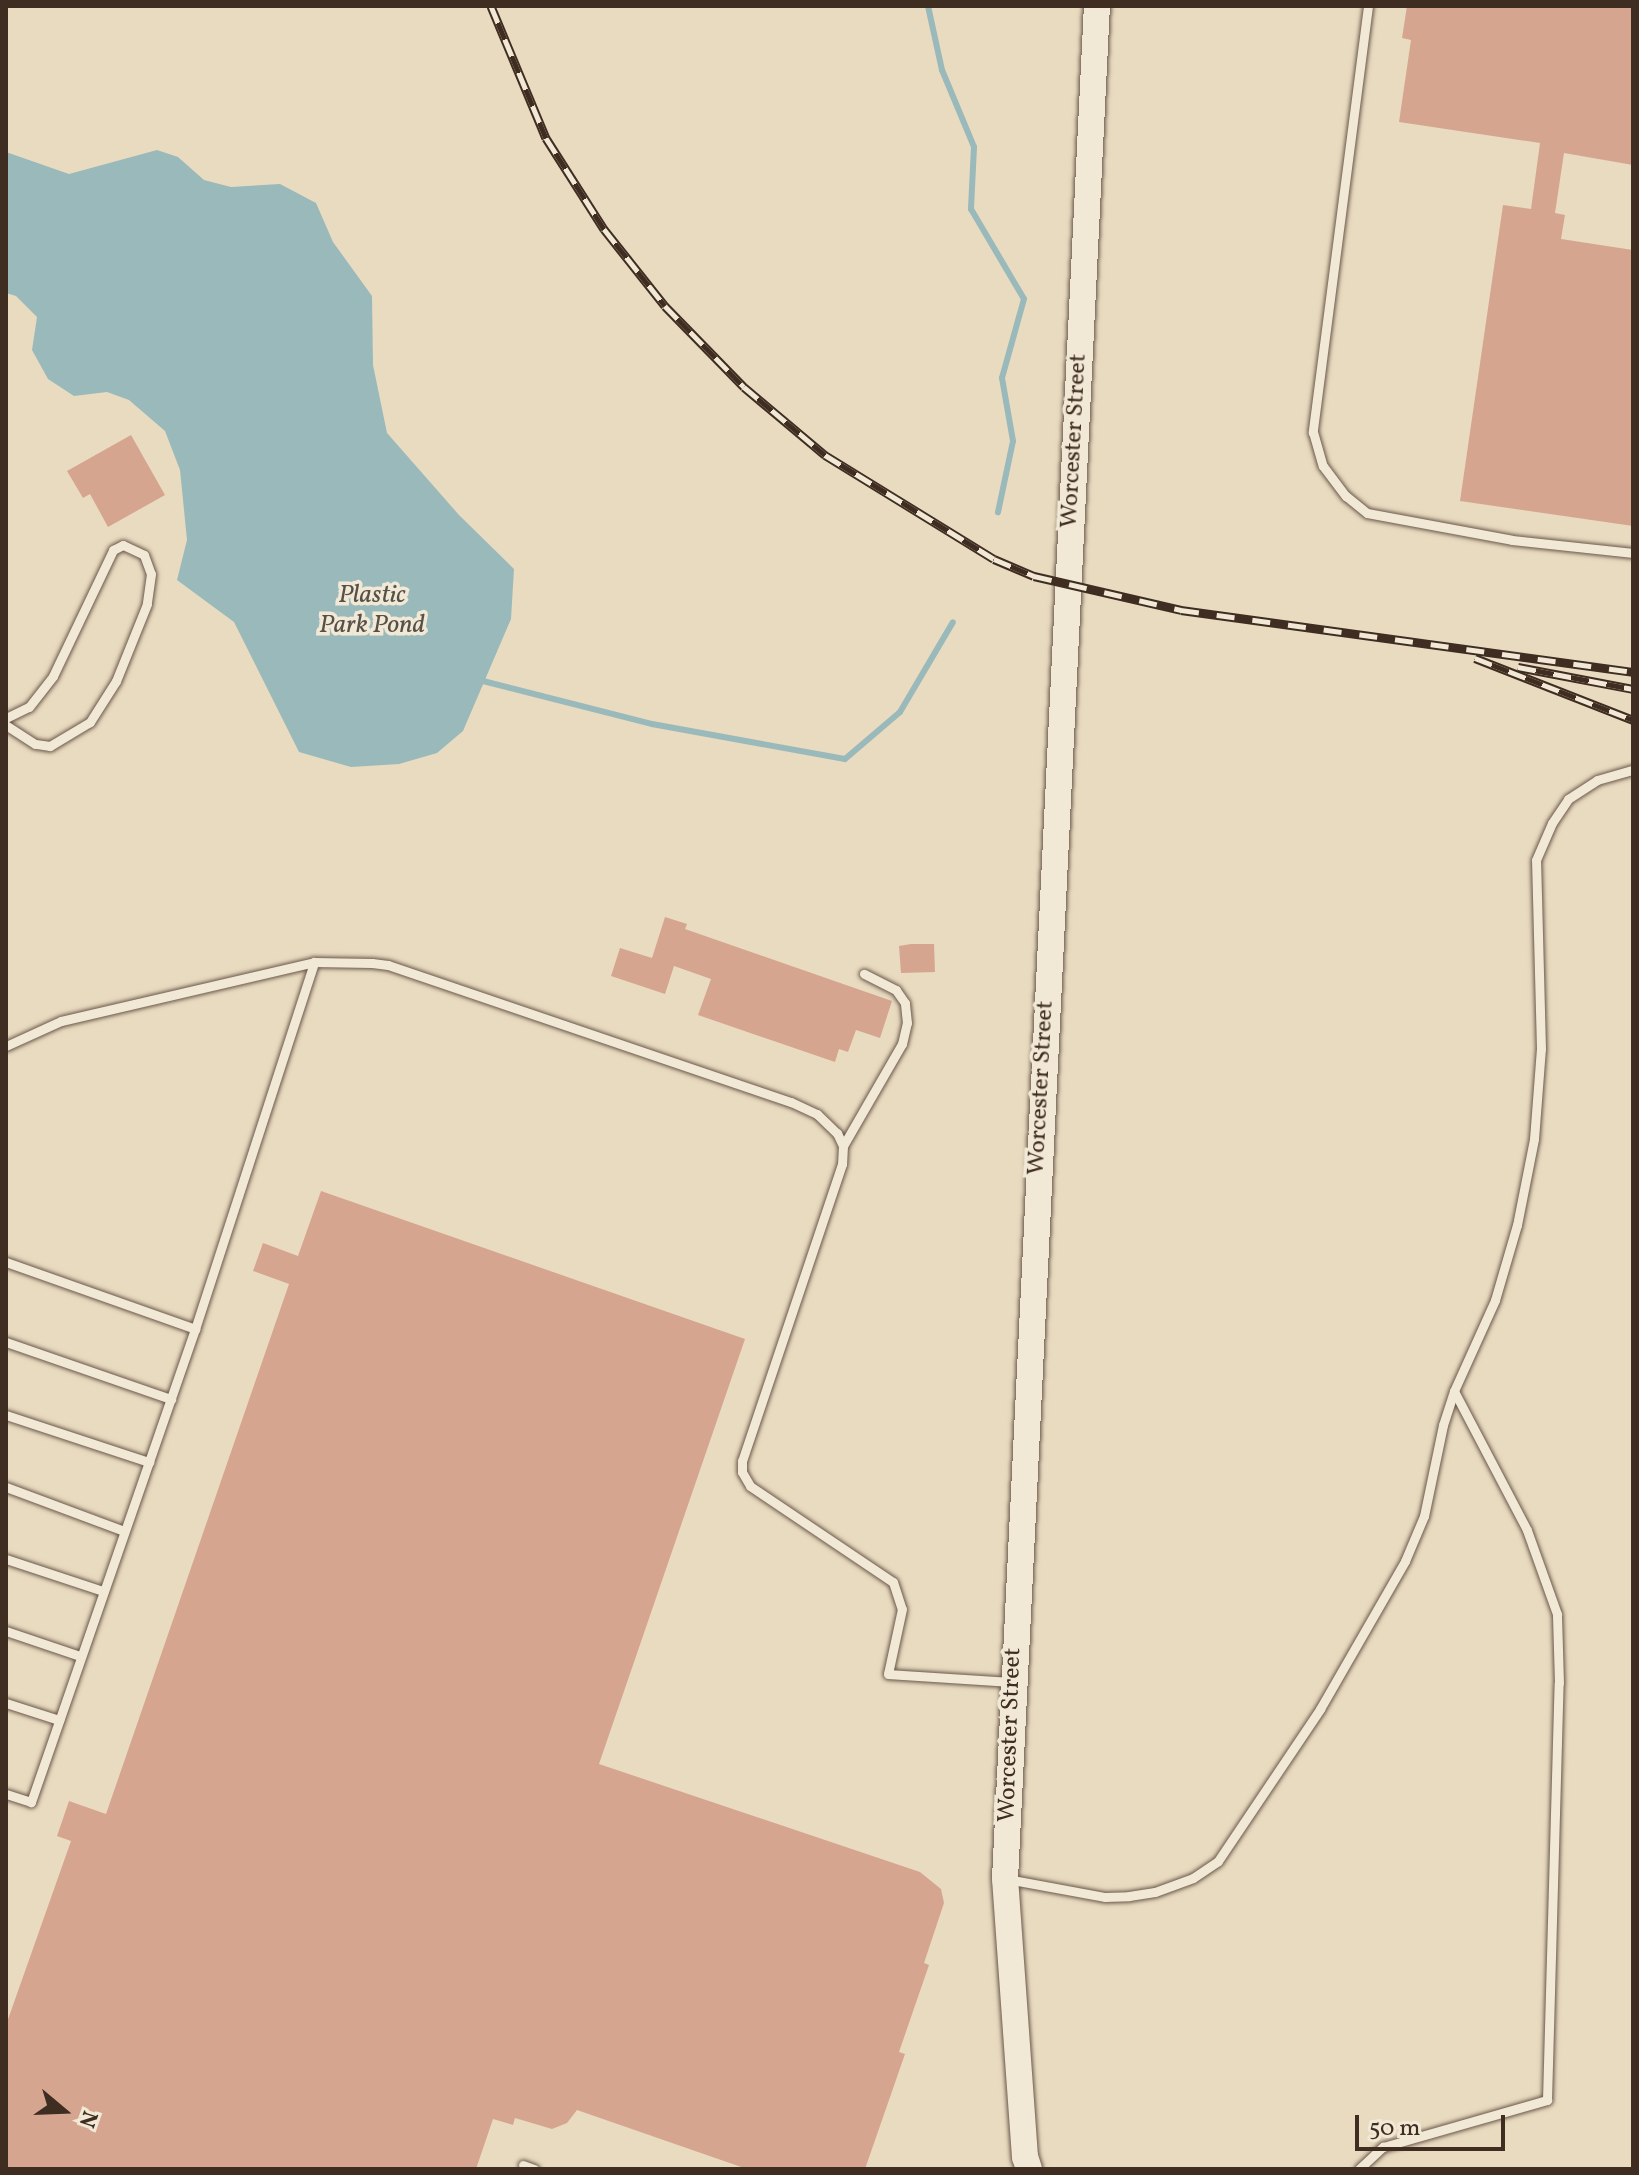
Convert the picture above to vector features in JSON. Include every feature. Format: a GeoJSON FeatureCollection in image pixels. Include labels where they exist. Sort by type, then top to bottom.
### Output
{"type":"FeatureCollection","features":[{"type":"Feature","properties":{"kind":"main road","name":"Worcester Street"},"geometry":{"type":"LineString","coordinates":[[1029,2169],[1025,2157],[1005,1879],[1097,6]]}},
{"type":"Feature","properties":{"kind":"lane"},"geometry":{"type":"LineString","coordinates":[[1368,6],[1313,432],[1323,466],[1346,496],[1367,513],[1512,540],[1633,553]]}},
{"type":"Feature","properties":{"kind":"lane"},"geometry":{"type":"LineString","coordinates":[[6,718],[29,707],[53,676],[113,550],[123,545],[144,555],[151,574],[147,604],[116,681],[90,722],[50,746],[35,744],[6,725]]}},
{"type":"Feature","properties":{"kind":"lane"},"geometry":{"type":"LineString","coordinates":[[1005,1879],[1105,1897],[1129,1896],[1155,1892],[1193,1878],[1218,1861],[1320,1709],[1405,1561],[1424,1516],[1443,1425],[1454,1391],[1495,1300],[1517,1225],[1534,1139],[1541,1049],[1536,860],[1552,823],[1568,799],[1597,780],[1633,770]]}},
{"type":"Feature","properties":{"kind":"lane"},"geometry":{"type":"LineString","coordinates":[[6,1046],[61,1021],[314,962],[388,965],[791,1102],[829,1123],[843,1146]]}},
{"type":"Feature","properties":{"kind":"lane"},"geometry":{"type":"LineString","coordinates":[[6,1794],[31,1802],[195,1329],[314,962]]}},
{"type":"Feature","properties":{"kind":"lane"},"geometry":{"type":"LineString","coordinates":[[864,974],[896,990],[905,1003],[907,1023],[902,1044],[843,1146],[842,1164],[742,1461],[742,1472],[750,1486],[893,1582],[902,1609],[888,1674],[1013,1682]]}},
{"type":"Feature","properties":{"kind":"lane"},"geometry":{"type":"LineString","coordinates":[[6,1262],[195,1329]]}},
{"type":"Feature","properties":{"kind":"lane"},"geometry":{"type":"LineString","coordinates":[[6,1342],[171,1399]]}},
{"type":"Feature","properties":{"kind":"lane"},"geometry":{"type":"LineString","coordinates":[[1359,2169],[1383,2147],[1547,2100],[1559,1683],[1557,1614],[1527,1530],[1454,1391]]}},
{"type":"Feature","properties":{"kind":"lane"},"geometry":{"type":"LineString","coordinates":[[6,1415],[149,1462]]}},
{"type":"Feature","properties":{"kind":"lane"},"geometry":{"type":"LineString","coordinates":[[6,1487],[124,1531]]}},
{"type":"Feature","properties":{"kind":"lane"},"geometry":{"type":"LineString","coordinates":[[6,1559],[103,1591]]}},
{"type":"Feature","properties":{"kind":"lane"},"geometry":{"type":"LineString","coordinates":[[6,1631],[80,1656]]}},
{"type":"Feature","properties":{"kind":"lane"},"geometry":{"type":"LineString","coordinates":[[6,1703],[59,1720]]}},
{"type":"Feature","properties":{"kind":"lane"},"geometry":{"type":"LineString","coordinates":[[523,2165],[534,2169]]}},
{"type":"Feature","properties":{"kind":"water","name":"Plastic Park Pond"},"geometry":{"type":"Polygon","coordinates":[[[157,150],[178,157],[204,180],[231,187],[280,184],[316,203],[333,242],[372,296],[373,365],[387,433],[459,515],[514,569],[511,619],[463,731],[437,753],[399,764],[351,767],[299,752],[234,622],[177,580],[187,540],[180,470],[165,431],[129,400],[107,392],[74,396],[48,379],[32,350],[37,317],[16,296],[6,293],[6,152],[69,174],[157,150]]]}},
{"type":"Feature","properties":{"kind":"building"},"geometry":{"type":"Polygon","coordinates":[[[1407,6],[1633,6],[1633,165],[1564,153],[1555,213],[1565,215],[1561,239],[1633,250],[1633,526],[1460,501],[1503,205],[1531,209],[1540,143],[1399,122],[1411,40],[1402,38],[1407,6]]]}},
{"type":"Feature","properties":{"kind":"building"},"geometry":{"type":"Polygon","coordinates":[[[131,435],[165,495],[108,527],[90,494],[83,498],[67,471],[131,435]]]}},
{"type":"Feature","properties":{"kind":"building"},"geometry":{"type":"Polygon","coordinates":[[[665,917],[687,924],[685,929],[892,1001],[880,1038],[856,1030],[848,1052],[839,1049],[835,1062],[698,1015],[711,979],[674,966],[665,994],[611,976],[620,948],[652,958],[665,917]]]}},
{"type":"Feature","properties":{"kind":"building"},"geometry":{"type":"Polygon","coordinates":[[[934,944],[935,972],[901,973],[899,946],[934,944]]]}},
{"type":"Feature","properties":{"kind":"building"},"geometry":{"type":"Polygon","coordinates":[[[321,1191],[745,1339],[599,1764],[920,1872],[941,1889],[944,1903],[924,1963],[929,1965],[899,2052],[905,2054],[865,2169],[747,2169],[577,2110],[567,2123],[552,2129],[515,2118],[513,2125],[493,2119],[476,2169],[6,2169],[6,2025],[71,1841],[57,1836],[69,1801],[106,1814],[289,1284],[253,1271],[263,1243],[298,1256],[321,1191]]]}},
{"type":"Feature","properties":{"kind":"waterway"},"geometry":{"type":"LineString","coordinates":[[928,6],[942,70],[974,147],[971,209],[1024,299],[1002,378],[1013,441],[998,512]]}},
{"type":"Feature","properties":{"kind":"waterway"},"geometry":{"type":"LineString","coordinates":[[479,680],[652,724],[845,759],[900,712],[953,622]]}},
{"type":"Feature","properties":{"kind":"railway"},"geometry":{"type":"LineString","coordinates":[[491,6],[546,138],[604,229],[665,306],[744,387],[825,455],[994,559],[1034,576],[1181,610],[1633,672]]}},
{"type":"Feature","properties":{"kind":"railway"},"geometry":{"type":"LineString","coordinates":[[1475,658],[1633,720]]}},
{"type":"Feature","properties":{"kind":"railway"},"geometry":{"type":"LineString","coordinates":[[1518,667],[1633,689]]}}]}
